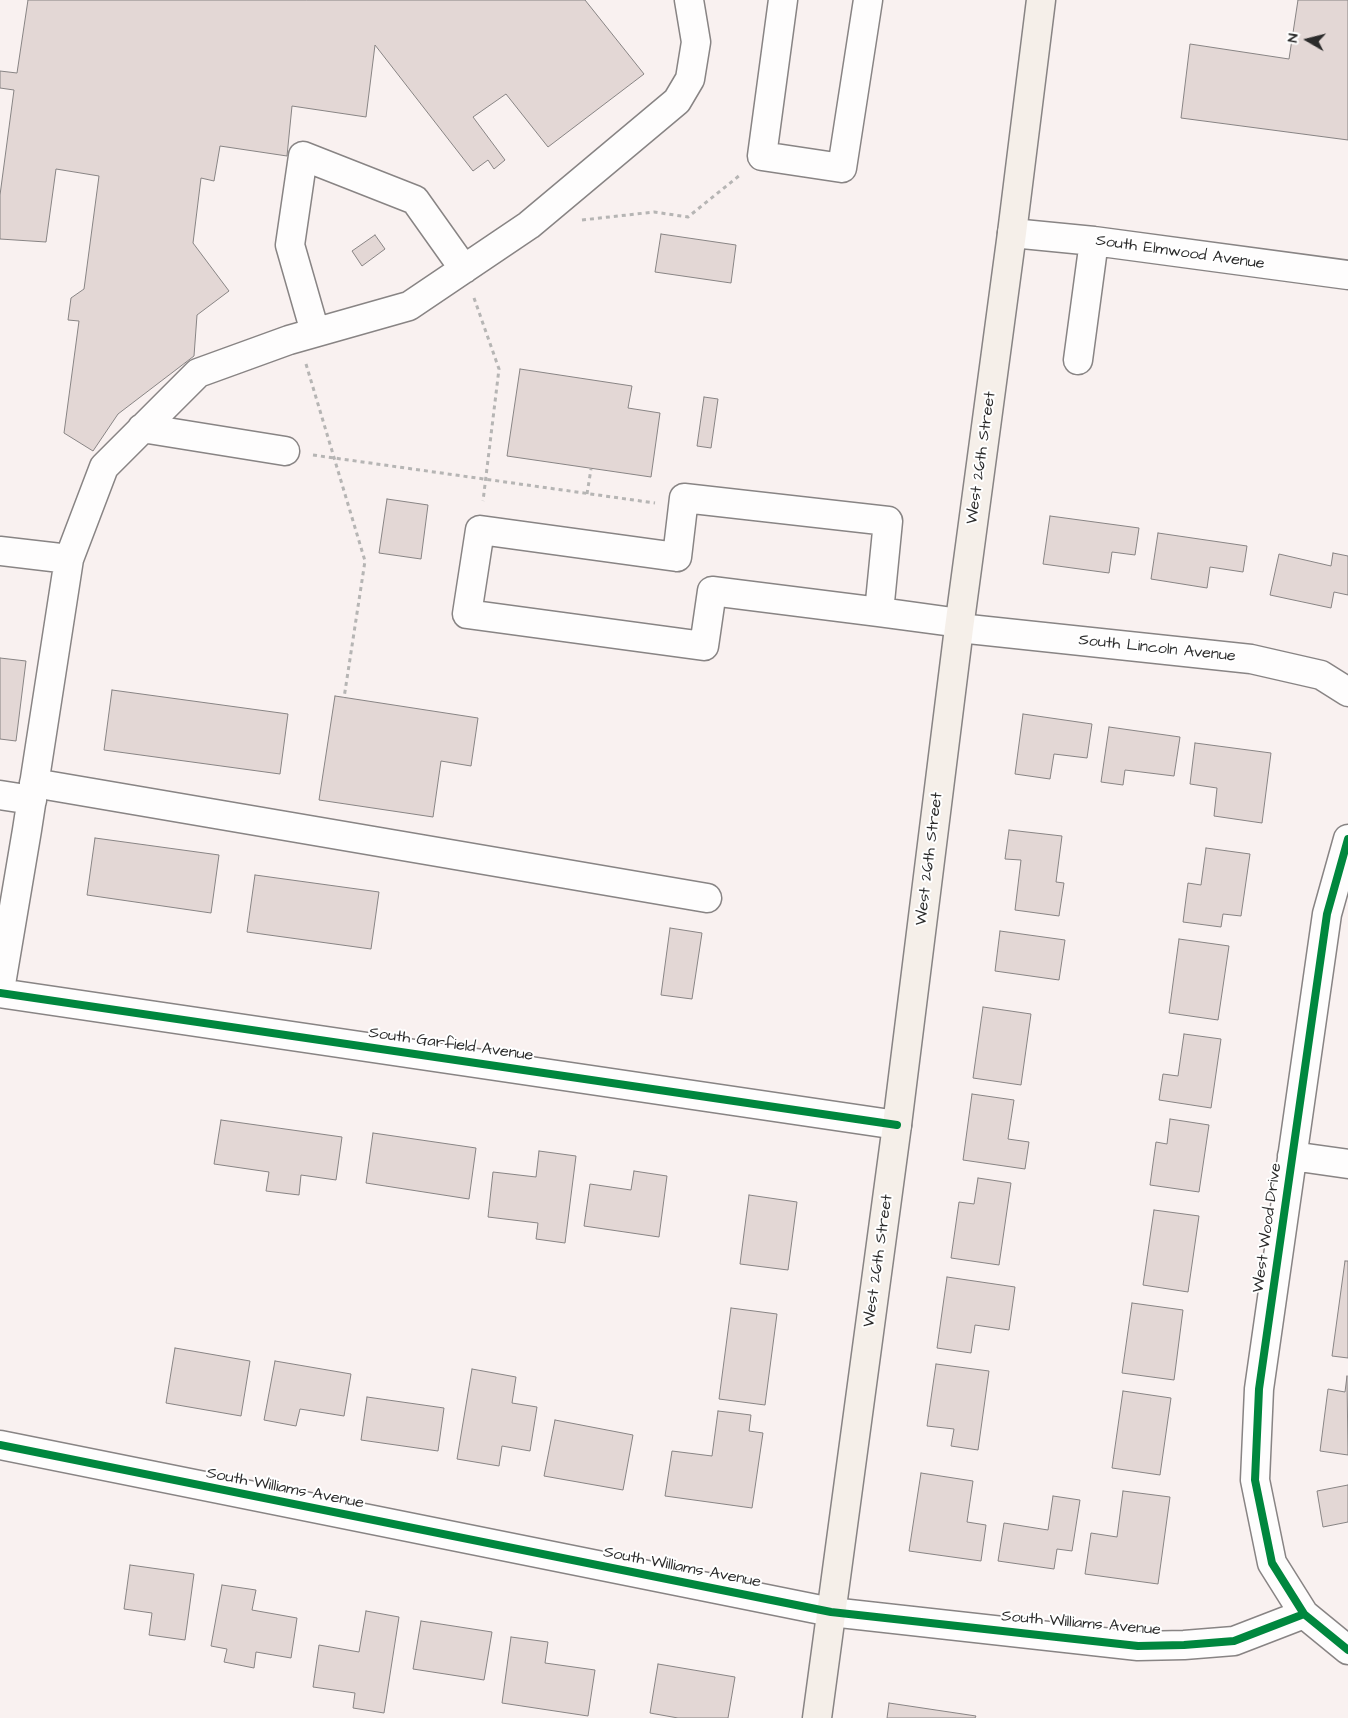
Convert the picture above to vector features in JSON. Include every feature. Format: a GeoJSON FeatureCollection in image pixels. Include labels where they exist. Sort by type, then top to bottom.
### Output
{"type":"FeatureCollection","features":[{"type":"Feature","properties":{"kind":"main road","name":"West 26th Street"},"geometry":{"type":"LineString","coordinates":[[817,1718],[897,1125],[1041,0]]}},
{"type":"Feature","properties":{"kind":"street"},"geometry":{"type":"LineString","coordinates":[[0,992],[9,887],[33,791],[69,559],[104,467],[198,373],[306,335],[409,306],[529,225],[677,101],[690,79],[696,42],[689,0]]}},
{"type":"Feature","properties":{"kind":"street"},"geometry":{"type":"LineString","coordinates":[[783,0],[762,156],[842,168],[868,0]]}},
{"type":"Feature","properties":{"kind":"street"},"geometry":{"type":"LineString","coordinates":[[306,335],[290,245],[303,156],[414,200],[464,269]]}},
{"type":"Feature","properties":{"kind":"street","name":"South Elmwood Avenue"},"geometry":{"type":"LineString","coordinates":[[1012,234],[1094,241],[1348,275]]}},
{"type":"Feature","properties":{"kind":"street"},"geometry":{"type":"LineString","coordinates":[[1078,360],[1094,241]]}},
{"type":"Feature","properties":{"kind":"street"},"geometry":{"type":"LineString","coordinates":[[142,428],[285,451]]}},
{"type":"Feature","properties":{"kind":"street"},"geometry":{"type":"LineString","coordinates":[[480,530],[677,558],[684,498],[888,521],[878,612]]}},
{"type":"Feature","properties":{"kind":"street","name":"South Lincoln Avenue"},"geometry":{"type":"LineString","coordinates":[[480,530],[467,614],[704,646],[712,591],[878,612],[960,626],[1252,659],[1321,675],[1348,692]]}},
{"type":"Feature","properties":{"kind":"street"},"geometry":{"type":"LineString","coordinates":[[0,551],[69,559]]}},
{"type":"Feature","properties":{"kind":"street"},"geometry":{"type":"LineString","coordinates":[[0,795],[33,791],[708,898]]}},
{"type":"Feature","properties":{"kind":"street","name":"West Wood Drive"},"geometry":{"type":"LineString","coordinates":[[1304,1614],[1272,1563],[1255,1480],[1259,1389],[1327,914],[1348,839]]}},
{"type":"Feature","properties":{"kind":"street","name":"South Garfield Avenue"},"geometry":{"type":"LineString","coordinates":[[0,992],[897,1125]]}},
{"type":"Feature","properties":{"kind":"street"},"geometry":{"type":"LineString","coordinates":[[1292,1156],[1348,1164]]}},
{"type":"Feature","properties":{"kind":"street","name":"South Williams Avenue"},"geometry":{"type":"LineString","coordinates":[[0,1445],[831,1612],[1138,1646],[1234,1641],[1304,1614]]}},
{"type":"Feature","properties":{"kind":"street"},"geometry":{"type":"LineString","coordinates":[[1304,1614],[1348,1650]]}},
{"type":"Feature","properties":{"kind":"path"},"geometry":{"type":"LineString","coordinates":[[576,221],[654,212],[688,217],[762,156]]}},
{"type":"Feature","properties":{"kind":"path"},"geometry":{"type":"LineString","coordinates":[[464,269],[499,369],[480,530]]}},
{"type":"Feature","properties":{"kind":"path"},"geometry":{"type":"LineString","coordinates":[[306,335],[335,458],[365,561],[344,698]]}},
{"type":"Feature","properties":{"kind":"path"},"geometry":{"type":"LineString","coordinates":[[285,451],[486,481],[683,507]]}},
{"type":"Feature","properties":{"kind":"path"},"geometry":{"type":"LineString","coordinates":[[587,494],[591,468]]}},
{"type":"Feature","properties":{"kind":"building"},"geometry":{"type":"Polygon","coordinates":[[[28,0],[585,0],[644,74],[548,147],[506,94],[473,117],[505,160],[494,169],[488,160],[473,171],[375,45],[366,117],[292,106],[287,156],[220,146],[214,181],[201,178],[193,243],[229,291],[197,315],[194,356],[118,414],[93,451],[64,433],[79,321],[68,320],[71,298],[84,289],[99,176],[56,169],[46,242],[0,239],[0,195],[14,90],[0,88],[0,71],[17,73],[28,0]]]}},
{"type":"Feature","properties":{"kind":"building"},"geometry":{"type":"Polygon","coordinates":[[[1298,0],[1348,0],[1348,140],[1181,118],[1190,44],[1289,59],[1298,0]]]}},
{"type":"Feature","properties":{"kind":"building"},"geometry":{"type":"Polygon","coordinates":[[[661,234],[736,245],[731,283],[655,272],[661,234]]]}},
{"type":"Feature","properties":{"kind":"building"},"geometry":{"type":"Polygon","coordinates":[[[375,235],[385,249],[362,266],[352,251],[375,235]]]}},
{"type":"Feature","properties":{"kind":"building"},"geometry":{"type":"Polygon","coordinates":[[[520,369],[632,386],[628,408],[660,413],[651,477],[507,456],[520,369]]]}},
{"type":"Feature","properties":{"kind":"building"},"geometry":{"type":"Polygon","coordinates":[[[704,397],[718,399],[711,448],[697,446],[704,397]]]}},
{"type":"Feature","properties":{"kind":"building"},"geometry":{"type":"Polygon","coordinates":[[[387,499],[428,505],[421,559],[379,553],[387,499]]]}},
{"type":"Feature","properties":{"kind":"building"},"geometry":{"type":"Polygon","coordinates":[[[1050,516],[1139,528],[1135,555],[1112,552],[1109,573],[1043,564],[1050,516]]]}},
{"type":"Feature","properties":{"kind":"building"},"geometry":{"type":"Polygon","coordinates":[[[1158,533],[1247,546],[1243,572],[1210,567],[1207,588],[1151,579],[1158,533]]]}},
{"type":"Feature","properties":{"kind":"building"},"geometry":{"type":"Polygon","coordinates":[[[1333,553],[1348,556],[1348,595],[1334,592],[1331,608],[1270,595],[1279,554],[1331,566],[1333,553]]]}},
{"type":"Feature","properties":{"kind":"building"},"geometry":{"type":"Polygon","coordinates":[[[0,658],[26,661],[16,741],[0,739],[0,658]]]}},
{"type":"Feature","properties":{"kind":"building"},"geometry":{"type":"Polygon","coordinates":[[[112,690],[288,714],[280,774],[104,750],[112,690]]]}},
{"type":"Feature","properties":{"kind":"building"},"geometry":{"type":"Polygon","coordinates":[[[335,696],[478,718],[471,766],[441,761],[433,817],[319,800],[335,696]]]}},
{"type":"Feature","properties":{"kind":"building"},"geometry":{"type":"Polygon","coordinates":[[[1023,714],[1092,724],[1087,758],[1054,754],[1050,779],[1015,774],[1023,714]]]}},
{"type":"Feature","properties":{"kind":"building"},"geometry":{"type":"Polygon","coordinates":[[[1109,727],[1180,737],[1174,776],[1125,770],[1123,785],[1101,782],[1109,727]]]}},
{"type":"Feature","properties":{"kind":"building"},"geometry":{"type":"Polygon","coordinates":[[[1195,743],[1271,753],[1262,823],[1214,816],[1217,788],[1190,784],[1195,743]]]}},
{"type":"Feature","properties":{"kind":"building"},"geometry":{"type":"Polygon","coordinates":[[[1009,830],[1062,836],[1056,882],[1064,883],[1059,916],[1015,910],[1021,860],[1005,859],[1009,830]]]}},
{"type":"Feature","properties":{"kind":"building"},"geometry":{"type":"Polygon","coordinates":[[[95,838],[219,855],[211,913],[87,895],[95,838]]]}},
{"type":"Feature","properties":{"kind":"building"},"geometry":{"type":"Polygon","coordinates":[[[1206,848],[1250,854],[1241,916],[1223,914],[1221,927],[1183,922],[1188,883],[1201,885],[1206,848]]]}},
{"type":"Feature","properties":{"kind":"building"},"geometry":{"type":"Polygon","coordinates":[[[255,875],[379,892],[371,949],[247,932],[255,875]]]}},
{"type":"Feature","properties":{"kind":"building"},"geometry":{"type":"Polygon","coordinates":[[[670,928],[702,933],[692,999],[661,995],[670,928]]]}},
{"type":"Feature","properties":{"kind":"building"},"geometry":{"type":"Polygon","coordinates":[[[1000,931],[1065,940],[1059,980],[995,971],[1000,931]]]}},
{"type":"Feature","properties":{"kind":"building"},"geometry":{"type":"Polygon","coordinates":[[[1179,939],[1229,946],[1218,1020],[1169,1013],[1179,939]]]}},
{"type":"Feature","properties":{"kind":"building"},"geometry":{"type":"Polygon","coordinates":[[[983,1007],[1031,1014],[1021,1085],[973,1078],[983,1007]]]}},
{"type":"Feature","properties":{"kind":"building"},"geometry":{"type":"Polygon","coordinates":[[[1184,1034],[1221,1039],[1211,1108],[1159,1100],[1163,1074],[1178,1076],[1184,1034]]]}},
{"type":"Feature","properties":{"kind":"building"},"geometry":{"type":"Polygon","coordinates":[[[972,1094],[1014,1100],[1008,1139],[1029,1142],[1025,1169],[963,1160],[972,1094]]]}},
{"type":"Feature","properties":{"kind":"building"},"geometry":{"type":"Polygon","coordinates":[[[1170,1119],[1209,1125],[1199,1192],[1150,1185],[1156,1142],[1167,1144],[1170,1119]]]}},
{"type":"Feature","properties":{"kind":"building"},"geometry":{"type":"Polygon","coordinates":[[[221,1120],[342,1137],[336,1180],[301,1175],[299,1195],[266,1191],[269,1172],[214,1164],[221,1120]]]}},
{"type":"Feature","properties":{"kind":"building"},"geometry":{"type":"Polygon","coordinates":[[[373,1133],[476,1148],[469,1199],[366,1183],[373,1133]]]}},
{"type":"Feature","properties":{"kind":"building"},"geometry":{"type":"Polygon","coordinates":[[[539,1151],[576,1156],[565,1243],[536,1239],[538,1223],[488,1217],[493,1172],[536,1177],[539,1151]]]}},
{"type":"Feature","properties":{"kind":"building"},"geometry":{"type":"Polygon","coordinates":[[[634,1171],[667,1176],[659,1237],[584,1226],[590,1184],[631,1190],[634,1171]]]}},
{"type":"Feature","properties":{"kind":"building"},"geometry":{"type":"Polygon","coordinates":[[[978,1178],[1011,1183],[999,1265],[951,1258],[959,1202],[974,1204],[978,1178]]]}},
{"type":"Feature","properties":{"kind":"building"},"geometry":{"type":"Polygon","coordinates":[[[749,1195],[797,1202],[788,1270],[740,1264],[749,1195]]]}},
{"type":"Feature","properties":{"kind":"building"},"geometry":{"type":"Polygon","coordinates":[[[1154,1210],[1199,1216],[1188,1292],[1143,1285],[1154,1210]]]}},
{"type":"Feature","properties":{"kind":"building"},"geometry":{"type":"Polygon","coordinates":[[[1345,1261],[1348,1261],[1348,1358],[1332,1356],[1345,1261]]]}},
{"type":"Feature","properties":{"kind":"building"},"geometry":{"type":"Polygon","coordinates":[[[947,1277],[1015,1287],[1009,1330],[975,1325],[971,1353],[937,1348],[947,1277]]]}},
{"type":"Feature","properties":{"kind":"building"},"geometry":{"type":"Polygon","coordinates":[[[1132,1303],[1183,1310],[1174,1380],[1122,1373],[1132,1303]]]}},
{"type":"Feature","properties":{"kind":"building"},"geometry":{"type":"Polygon","coordinates":[[[731,1308],[777,1314],[765,1405],[719,1399],[731,1308]]]}},
{"type":"Feature","properties":{"kind":"building"},"geometry":{"type":"Polygon","coordinates":[[[175,1348],[250,1361],[241,1416],[166,1403],[175,1348]]]}},
{"type":"Feature","properties":{"kind":"building"},"geometry":{"type":"Polygon","coordinates":[[[275,1361],[351,1374],[344,1416],[300,1409],[296,1426],[264,1420],[275,1361]]]}},
{"type":"Feature","properties":{"kind":"building"},"geometry":{"type":"Polygon","coordinates":[[[936,1364],[989,1371],[978,1450],[951,1446],[954,1429],[927,1426],[936,1364]]]}},
{"type":"Feature","properties":{"kind":"building"},"geometry":{"type":"Polygon","coordinates":[[[472,1369],[516,1377],[512,1403],[537,1407],[530,1451],[502,1446],[499,1466],[457,1459],[472,1369]]]}},
{"type":"Feature","properties":{"kind":"building"},"geometry":{"type":"Polygon","coordinates":[[[1347,1376],[1348,1455],[1320,1451],[1328,1389],[1345,1392],[1347,1376]]]}},
{"type":"Feature","properties":{"kind":"building"},"geometry":{"type":"Polygon","coordinates":[[[1123,1391],[1171,1398],[1160,1475],[1112,1468],[1123,1391]]]}},
{"type":"Feature","properties":{"kind":"building"},"geometry":{"type":"Polygon","coordinates":[[[367,1397],[444,1408],[438,1451],[361,1440],[367,1397]]]}},
{"type":"Feature","properties":{"kind":"building"},"geometry":{"type":"Polygon","coordinates":[[[718,1411],[751,1415],[749,1431],[763,1433],[752,1508],[665,1496],[672,1451],[712,1456],[718,1411]]]}},
{"type":"Feature","properties":{"kind":"building"},"geometry":{"type":"Polygon","coordinates":[[[555,1420],[633,1435],[623,1490],[544,1476],[555,1420]]]}},
{"type":"Feature","properties":{"kind":"building"},"geometry":{"type":"Polygon","coordinates":[[[921,1473],[973,1481],[967,1522],[986,1525],[981,1561],[909,1551],[921,1473]]]}},
{"type":"Feature","properties":{"kind":"building"},"geometry":{"type":"Polygon","coordinates":[[[1348,1485],[1348,1522],[1323,1527],[1317,1491],[1348,1485]]]}},
{"type":"Feature","properties":{"kind":"building"},"geometry":{"type":"Polygon","coordinates":[[[1123,1491],[1170,1497],[1158,1584],[1085,1574],[1091,1533],[1117,1537],[1123,1491]]]}},
{"type":"Feature","properties":{"kind":"building"},"geometry":{"type":"Polygon","coordinates":[[[1053,1496],[1080,1500],[1072,1551],[1057,1549],[1054,1569],[998,1561],[1004,1523],[1048,1530],[1053,1496]]]}},
{"type":"Feature","properties":{"kind":"building"},"geometry":{"type":"Polygon","coordinates":[[[130,1565],[194,1574],[185,1640],[149,1635],[152,1613],[124,1609],[130,1565]]]}},
{"type":"Feature","properties":{"kind":"building"},"geometry":{"type":"Polygon","coordinates":[[[222,1585],[256,1590],[252,1610],[297,1618],[291,1658],[256,1652],[254,1668],[224,1662],[227,1649],[211,1646],[222,1585]]]}},
{"type":"Feature","properties":{"kind":"building"},"geometry":{"type":"Polygon","coordinates":[[[366,1611],[399,1617],[384,1713],[353,1708],[355,1693],[313,1687],[319,1645],[359,1652],[366,1611]]]}},
{"type":"Feature","properties":{"kind":"building"},"geometry":{"type":"Polygon","coordinates":[[[421,1621],[492,1632],[484,1680],[413,1669],[421,1621]]]}},
{"type":"Feature","properties":{"kind":"building"},"geometry":{"type":"Polygon","coordinates":[[[511,1637],[548,1642],[545,1663],[595,1670],[588,1716],[502,1703],[511,1637]]]}},
{"type":"Feature","properties":{"kind":"building"},"geometry":{"type":"Polygon","coordinates":[[[658,1664],[735,1677],[728,1718],[678,1718],[650,1713],[658,1664]]]}},
{"type":"Feature","properties":{"kind":"building"},"geometry":{"type":"Polygon","coordinates":[[[889,1703],[976,1716],[975,1718],[887,1718],[889,1703]]]}},
{"type":"Feature","properties":{"kind":"cycle path"},"geometry":{"type":"LineString","coordinates":[[1348,839],[1327,914],[1259,1389],[1255,1480],[1272,1563],[1304,1614],[1348,1650]]}},
{"type":"Feature","properties":{"kind":"cycle path"},"geometry":{"type":"LineString","coordinates":[[0,993],[897,1125]]}},
{"type":"Feature","properties":{"kind":"cycle path"},"geometry":{"type":"LineString","coordinates":[[0,1445],[831,1612],[1138,1646],[1234,1641],[1304,1614]]}}]}
